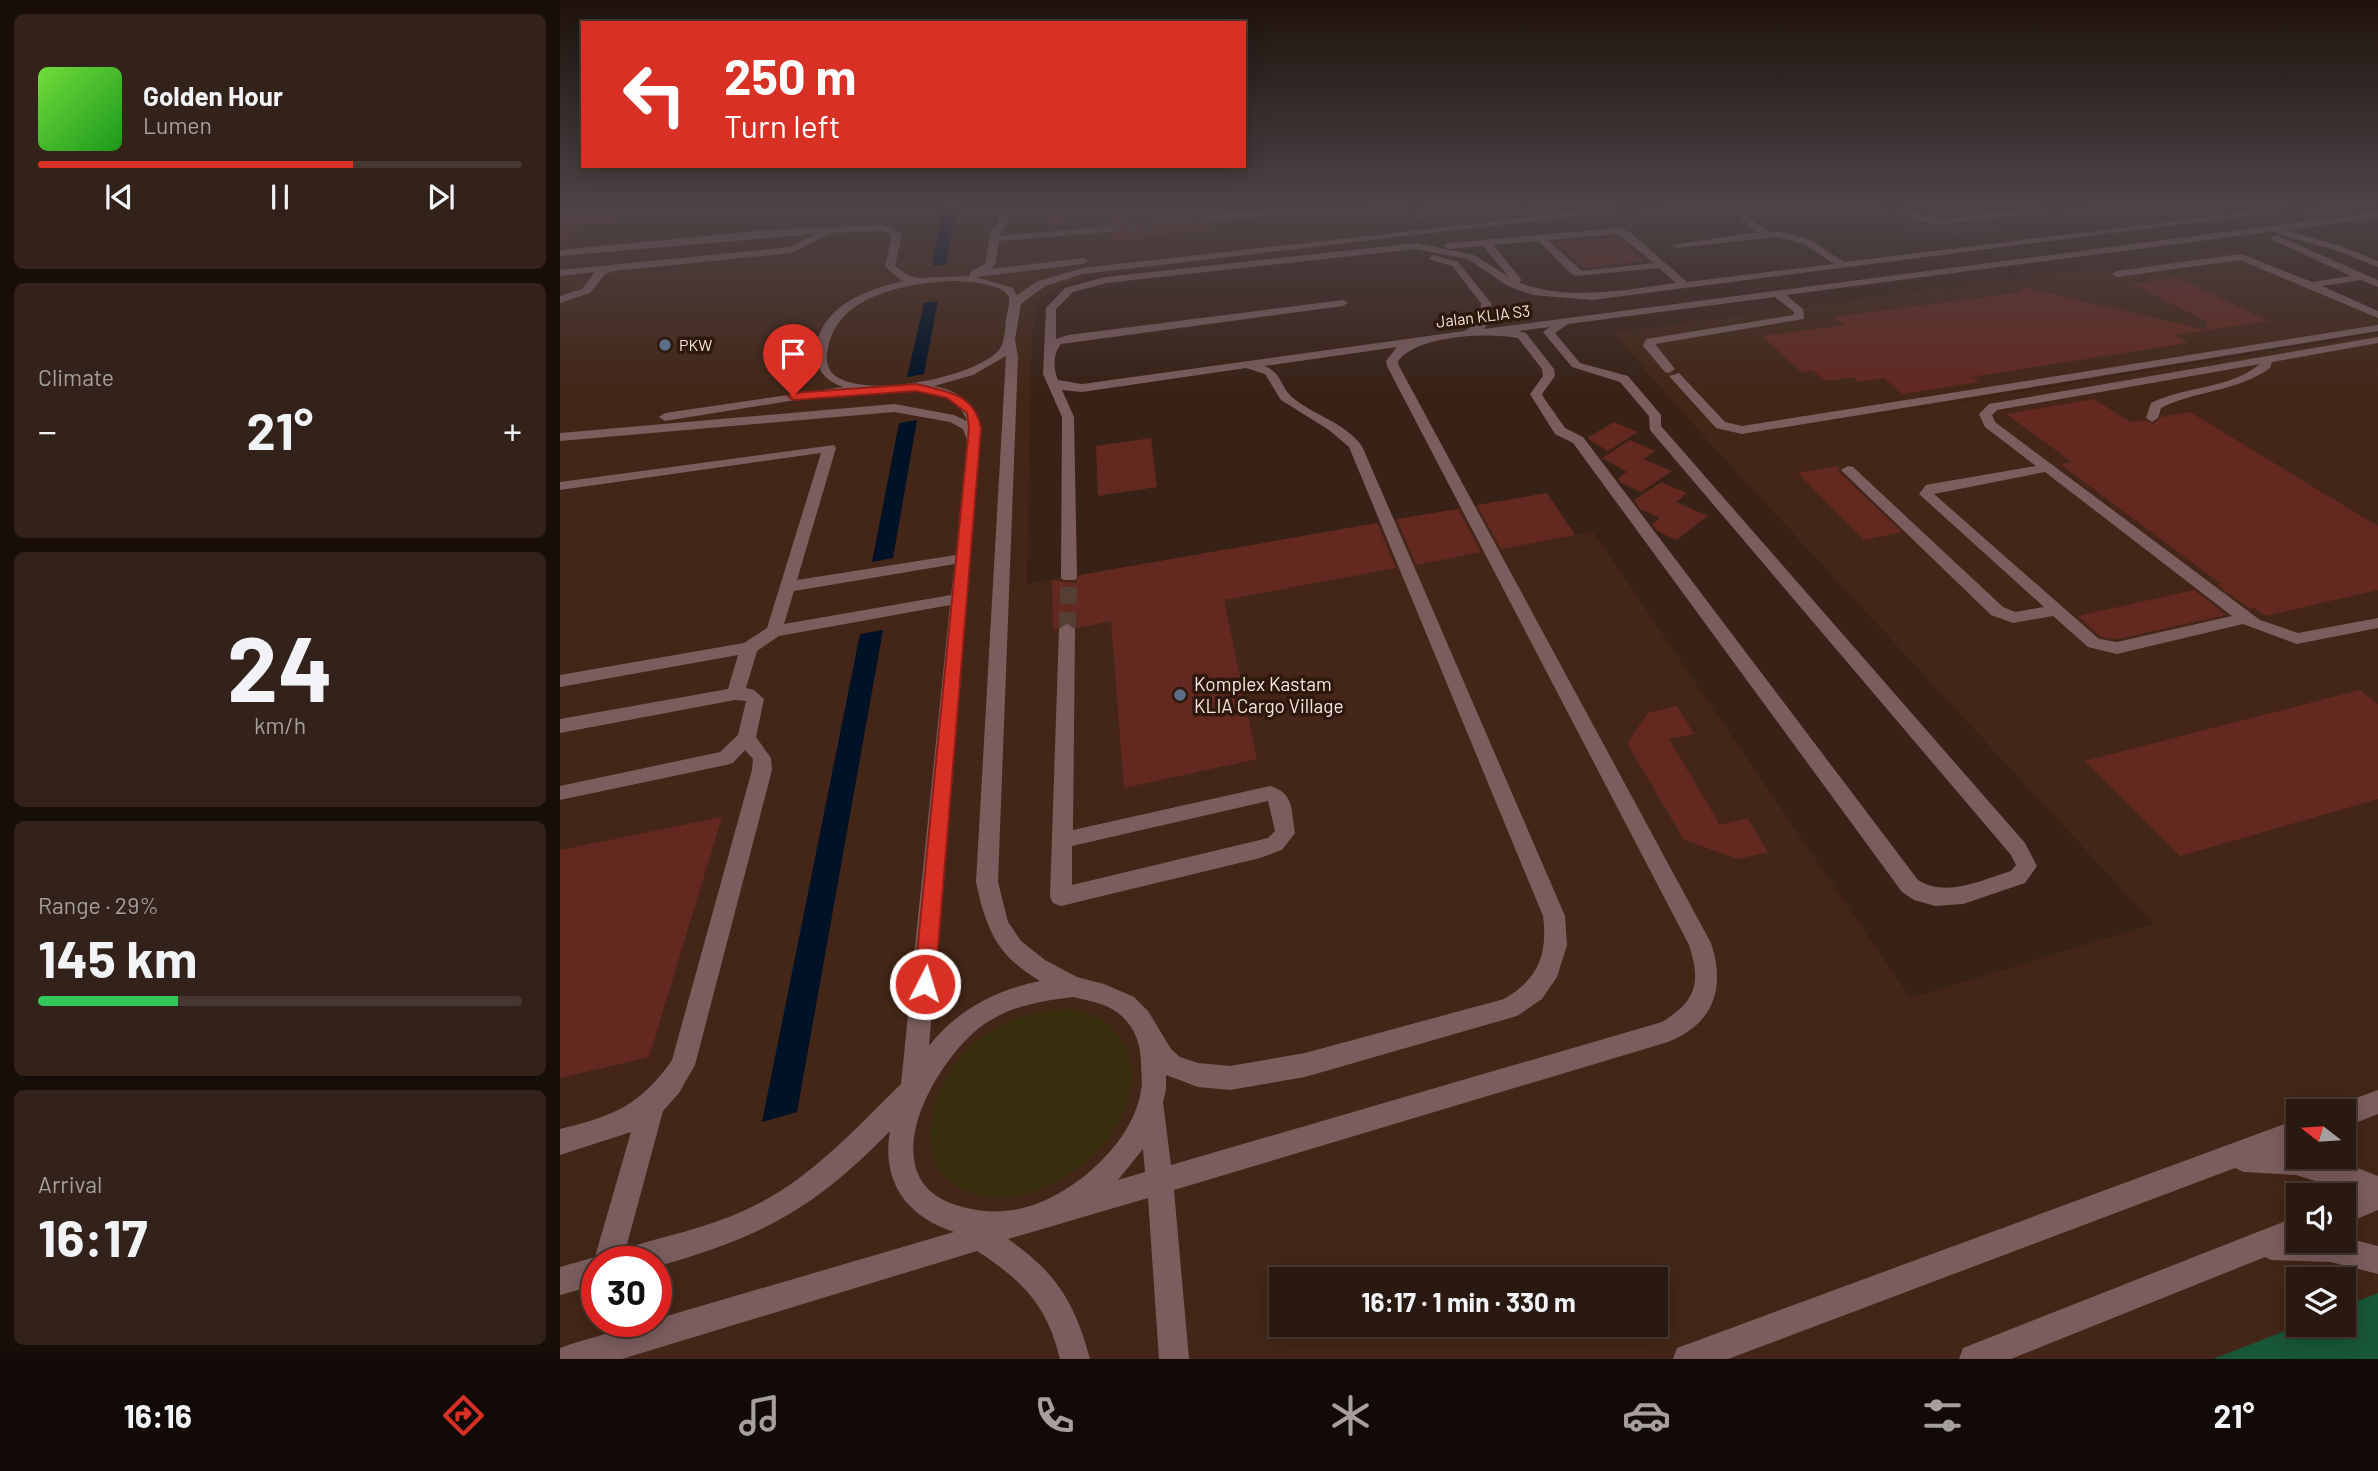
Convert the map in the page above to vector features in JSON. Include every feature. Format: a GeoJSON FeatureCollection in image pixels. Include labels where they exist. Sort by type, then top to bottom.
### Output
{"type":"FeatureCollection","features":[{"type":"Feature","properties":{"kind":"street"},"geometry":{"type":"LineString","coordinates":[[564,272],[611,267]]}},
{"type":"Feature","properties":{"kind":"street"},"geometry":{"type":"LineString","coordinates":[[560,300],[586,291],[601,272],[614,267]]}},
{"type":"Feature","properties":{"kind":"street"},"geometry":{"type":"LineString","coordinates":[[891,267],[906,279],[994,284],[1009,290],[1014,303]]}},
{"type":"Feature","properties":{"kind":"street"},"geometry":{"type":"LineString","coordinates":[[971,275],[988,267]]}},
{"type":"Feature","properties":{"kind":"street"},"geometry":{"type":"LineString","coordinates":[[1006,267],[892,288],[858,301],[838,313],[831,323],[820,358],[823,371],[839,383],[928,389],[960,400],[972,412],[974,440],[913,1090],[900,1132],[904,1172],[924,1205],[981,1229],[1032,1273],[1051,1295],[1068,1324],[1075,1359]]}},
{"type":"Feature","properties":{"kind":"street"},"geometry":{"type":"LineString","coordinates":[[1017,267],[1009,339],[1012,358],[987,882],[995,920],[1008,945],[1025,962],[1073,987],[1105,994],[1132,1010],[1162,1057],[1172,1066],[1198,1075],[1230,1078],[1305,1065],[1509,1008],[1529,998],[1544,981],[1554,960],[1558,937],[1554,916],[1355,446],[1344,434],[1290,403],[1282,393],[1279,379],[1271,372],[1256,368],[1227,367]]}},
{"type":"Feature","properties":{"kind":"street"},"geometry":{"type":"LineString","coordinates":[[1014,303],[1041,285],[1083,271],[1115,267]]}},
{"type":"Feature","properties":{"kind":"street"},"geometry":{"type":"LineString","coordinates":[[1069,577],[1068,417],[1052,382],[1050,350],[1054,303],[1064,293],[1086,284],[1226,267]]}},
{"type":"Feature","properties":{"kind":"street"},"geometry":{"type":"LineString","coordinates":[[1180,281],[1298,267]]}},
{"type":"Feature","properties":{"kind":"street"},"geometry":{"type":"LineString","coordinates":[[1455,336],[1482,326],[1488,310],[1457,267]]}},
{"type":"Feature","properties":{"kind":"street"},"geometry":{"type":"LineString","coordinates":[[1488,267],[1523,289],[1573,298],[1832,267]]}},
{"type":"Feature","properties":{"kind":"street"},"geometry":{"type":"LineString","coordinates":[[1506,267],[1523,289]]}},
{"type":"Feature","properties":{"kind":"street"},"geometry":{"type":"LineString","coordinates":[[1571,267],[1581,274],[1640,267]]}},
{"type":"Feature","properties":{"kind":"street"},"geometry":{"type":"LineString","coordinates":[[1665,267],[1685,286]]}},
{"type":"Feature","properties":{"kind":"street","name":"Jalan KLIA S3"},"geometry":{"type":"LineString","coordinates":[[1052,382],[1063,387],[1082,388],[1422,340],[1978,267]]}},
{"type":"Feature","properties":{"kind":"street"},"geometry":{"type":"LineString","coordinates":[[2116,274],[2164,267]]}},
{"type":"Feature","properties":{"kind":"street"},"geometry":{"type":"LineString","coordinates":[[2267,267],[2378,315]]}},
{"type":"Feature","properties":{"kind":"street"},"geometry":{"type":"LineString","coordinates":[[2340,267],[2378,284]]}},
{"type":"Feature","properties":{"kind":"street"},"geometry":{"type":"LineString","coordinates":[[560,295],[578,275],[564,272]]}},
{"type":"Feature","properties":{"kind":"street"},"geometry":{"type":"LineString","coordinates":[[2311,285],[2363,277]]}},
{"type":"Feature","properties":{"kind":"street"},"geometry":{"type":"LineString","coordinates":[[1778,294],[1799,311],[1800,317],[1650,341],[1649,346],[1721,425],[1737,430],[2378,328]]}},
{"type":"Feature","properties":{"kind":"street"},"geometry":{"type":"LineString","coordinates":[[1050,350],[1057,342],[1069,338],[1343,303]]}},
{"type":"Feature","properties":{"kind":"street"},"geometry":{"type":"LineString","coordinates":[[1497,330],[1522,335],[1548,369],[1549,376],[1536,394],[1545,409],[1560,430],[1578,440],[1910,886],[1926,896],[1944,899],[2024,873],[2027,866],[2018,849],[1655,427],[1655,415],[1628,383],[1576,365],[1549,332],[1564,321]]}},
{"type":"Feature","properties":{"kind":"street"},"geometry":{"type":"LineString","coordinates":[[560,436],[814,393],[938,381],[979,368],[1000,354],[1009,339]]}},
{"type":"Feature","properties":{"kind":"street"},"geometry":{"type":"LineString","coordinates":[[571,1359],[981,1229],[1053,1213],[1668,1031],[1686,1022],[1700,1007],[1706,986],[1708,963],[1700,943],[1393,366],[1392,361],[1401,349],[1422,340]]}},
{"type":"Feature","properties":{"kind":"street"},"geometry":{"type":"LineString","coordinates":[[2378,340],[1987,410],[1986,419],[2245,618],[2265,630],[2297,639],[2378,623]]}},
{"type":"Feature","properties":{"kind":"street"},"geometry":{"type":"LineString","coordinates":[[2152,418],[2155,406],[2170,397],[2236,385],[2266,366],[2266,359]]}},
{"type":"Feature","properties":{"kind":"street"},"geometry":{"type":"LineString","coordinates":[[560,436],[894,408],[954,419],[968,427],[974,440]]}},
{"type":"Feature","properties":{"kind":"street"},"geometry":{"type":"LineString","coordinates":[[562,489],[829,448],[774,631]]}},
{"type":"Feature","properties":{"kind":"street"},"geometry":{"type":"LineString","coordinates":[[2048,468],[1931,488],[1926,494],[2094,643],[2111,648],[2245,618]]}},
{"type":"Feature","properties":{"kind":"street"},"geometry":{"type":"LineString","coordinates":[[1848,470],[1997,611],[2013,618],[2056,610]]}},
{"type":"Feature","properties":{"kind":"street"},"geometry":{"type":"LineString","coordinates":[[787,587],[963,558]]}},
{"type":"Feature","properties":{"kind":"street"},"geometry":{"type":"LineString","coordinates":[[560,681],[750,648],[774,631],[960,597]]}},
{"type":"Feature","properties":{"kind":"street"},"geometry":{"type":"LineString","coordinates":[[1064,840],[1270,793],[1279,798],[1284,834],[1275,844],[1260,850],[1061,897],[1067,629]]}},
{"type":"Feature","properties":{"kind":"street"},"geometry":{"type":"LineString","coordinates":[[735,694],[750,648]]}},
{"type":"Feature","properties":{"kind":"street"},"geometry":{"type":"LineString","coordinates":[[560,726],[735,694],[748,694],[755,699],[746,738],[726,758],[709,764],[560,793]]}},
{"type":"Feature","properties":{"kind":"street"},"geometry":{"type":"LineString","coordinates":[[560,1142],[619,1128],[651,1108],[668,1089],[683,1065],[762,770],[762,758],[746,738]]}},
{"type":"Feature","properties":{"kind":"street"},"geometry":{"type":"LineString","coordinates":[[672,1247],[755,1220],[796,1196],[839,1162],[913,1090],[935,1054],[965,1025],[1000,1003],[1038,990],[1073,987]]}},
{"type":"Feature","properties":{"kind":"street"},"geometry":{"type":"LineString","coordinates":[[1149,1035],[1156,1067],[1151,1104],[1174,1359]]}},
{"type":"Feature","properties":{"kind":"street"},"geometry":{"type":"LineString","coordinates":[[2356,1110],[2378,1102]]}},
{"type":"Feature","properties":{"kind":"street"},"geometry":{"type":"LineString","coordinates":[[1053,1213],[1097,1185],[1131,1146],[1151,1104]]}},
{"type":"Feature","properties":{"kind":"street"},"geometry":{"type":"LineString","coordinates":[[612,1246],[651,1108]]}},
{"type":"Feature","properties":{"kind":"street"},"geometry":{"type":"LineString","coordinates":[[1688,1359],[2286,1136]]}},
{"type":"Feature","properties":{"kind":"street"},"geometry":{"type":"LineString","coordinates":[[2223,1160],[2277,1158],[2357,1180],[2378,1190]]}},
{"type":"Feature","properties":{"kind":"street"},"geometry":{"type":"LineString","coordinates":[[2356,1206],[2378,1197]]}},
{"type":"Feature","properties":{"kind":"street"},"geometry":{"type":"LineString","coordinates":[[1974,1359],[2286,1235]]}},
{"type":"Feature","properties":{"kind":"street"},"geometry":{"type":"LineString","coordinates":[[2257,1246],[2321,1247],[2378,1260]]}},
{"type":"Feature","properties":{"kind":"street"},"geometry":{"type":"LineString","coordinates":[[560,1282],[581,1276]]}},
{"type":"Feature","properties":{"kind":"shaded area"},"geometry":{"type":"Polygon","coordinates":[[[560,267],[1163,267],[1089,276],[1064,283],[1035,303],[1031,366],[1027,584],[1547,493],[1575,535],[1593,532],[1910,998],[2154,924],[1710,443],[1612,332],[2103,267],[2275,267],[2378,313],[2378,330],[1852,419],[2378,334],[2378,1359],[560,1359],[560,267]]]}},
{"type":"Feature","properties":{"kind":"green space"},"geometry":{"type":"Polygon","coordinates":[[[2378,1293],[2378,1359],[2213,1359],[2286,1330],[2286,1337],[2356,1337],[2356,1302],[2378,1293]]]}},
{"type":"Feature","properties":{"kind":"sand"},"geometry":{"type":"Polygon","coordinates":[[[1072,1009],[1102,1019],[1125,1047],[1132,1079],[1124,1111],[1104,1142],[1077,1168],[1044,1188],[1009,1197],[975,1194],[952,1182],[937,1165],[931,1145],[931,1122],[947,1076],[961,1056],[978,1040],[1000,1026],[1035,1013],[1072,1009]]]}},
{"type":"Feature","properties":{"kind":"water"},"geometry":{"type":"Polygon","coordinates":[[[938,301],[924,374],[907,377],[924,303],[938,301]]]}},
{"type":"Feature","properties":{"kind":"water"},"geometry":{"type":"Polygon","coordinates":[[[917,420],[893,558],[872,562],[899,423],[917,420]]]}},
{"type":"Feature","properties":{"kind":"water"},"geometry":{"type":"Polygon","coordinates":[[[883,630],[797,1112],[762,1122],[860,634],[883,630]]]}},
{"type":"Feature","properties":{"kind":"building"},"geometry":{"type":"Polygon","coordinates":[[[2177,277],[2269,321],[2174,335],[2188,343],[1972,377],[1980,382],[1902,394],[1884,378],[1859,382],[1853,377],[1826,381],[1812,370],[1801,372],[1762,336],[1846,325],[1833,317],[2016,293],[2024,287],[2205,330],[2208,322],[2132,284],[2177,277]]]}},
{"type":"Feature","properties":{"kind":"building"},"geometry":{"type":"Polygon","coordinates":[[[2094,399],[2130,422],[2144,420],[2153,424],[2161,417],[2190,412],[2378,526],[2378,590],[2265,616],[2254,608],[2250,609],[2217,585],[2221,584],[2060,464],[2072,462],[2006,414],[2094,399]]]}},
{"type":"Feature","properties":{"kind":"building"},"geometry":{"type":"Polygon","coordinates":[[[1614,422],[1638,432],[1608,451],[1587,438],[1614,422]]]}},
{"type":"Feature","properties":{"kind":"building"},"geometry":{"type":"Polygon","coordinates":[[[1151,438],[1157,487],[1098,496],[1096,446],[1151,438]]]}},
{"type":"Feature","properties":{"kind":"building"},"geometry":{"type":"Polygon","coordinates":[[[1630,440],[1655,451],[1643,459],[1672,471],[1641,492],[1621,483],[1618,478],[1627,472],[1602,458],[1630,440]]]}},
{"type":"Feature","properties":{"kind":"building"},"geometry":{"type":"Polygon","coordinates":[[[1838,466],[1839,472],[1902,532],[1864,540],[1798,473],[1838,466]]]}},
{"type":"Feature","properties":{"kind":"building"},"geometry":{"type":"Polygon","coordinates":[[[1661,482],[1687,493],[1676,502],[1708,516],[1676,540],[1657,531],[1652,524],[1660,518],[1640,509],[1634,500],[1661,482]]]}},
{"type":"Feature","properties":{"kind":"building"},"geometry":{"type":"Polygon","coordinates":[[[1547,493],[1575,535],[1501,549],[1477,505],[1547,493]]]}},
{"type":"Feature","properties":{"kind":"building"},"geometry":{"type":"Polygon","coordinates":[[[1458,509],[1481,552],[1416,565],[1397,519],[1458,509]]]}},
{"type":"Feature","properties":{"kind":"building"},"geometry":{"type":"Polygon","coordinates":[[[1377,523],[1396,568],[1224,600],[1257,759],[1124,788],[1111,621],[1077,628],[1066,622],[1053,632],[1052,580],[1075,583],[1080,575],[1377,523]]]}},
{"type":"Feature","properties":{"kind":"building"},"geometry":{"type":"Polygon","coordinates":[[[2194,590],[2226,615],[2117,639],[2101,637],[2078,616],[2194,590]]]}},
{"type":"Feature","properties":{"kind":"building"},"geometry":{"type":"Polygon","coordinates":[[[2360,690],[2378,704],[2378,799],[2180,856],[2085,761],[2360,690]]]}},
{"type":"Feature","properties":{"kind":"building"},"geometry":{"type":"Polygon","coordinates":[[[1677,706],[1694,734],[1669,739],[1720,825],[1747,818],[1768,852],[1738,859],[1684,840],[1627,743],[1648,713],[1677,706]]]}},
{"type":"Feature","properties":{"kind":"building"},"geometry":{"type":"Polygon","coordinates":[[[722,817],[649,1057],[560,1078],[560,850],[722,817]]]}},
{"type":"Feature","properties":{"kind":"tunnel"},"geometry":{"type":"LineString","coordinates":[[1067,629],[1069,577]]}},
{"type":"Feature","properties":{"kind":"place","name":"PKW"},"geometry":{"type":"Point","coordinates":[665,345]}},
{"type":"Feature","properties":{"kind":"place","name":"Komplex Kastam KLIA Cargo Village"},"geometry":{"type":"Point","coordinates":[1180,695]}},
{"type":"Feature","properties":{"kind":"route"},"geometry":{"type":"LineString","coordinates":[[793,396],[895,387],[928,389],[951,395],[968,406],[972,412],[975,428],[925,984]]}}]}
